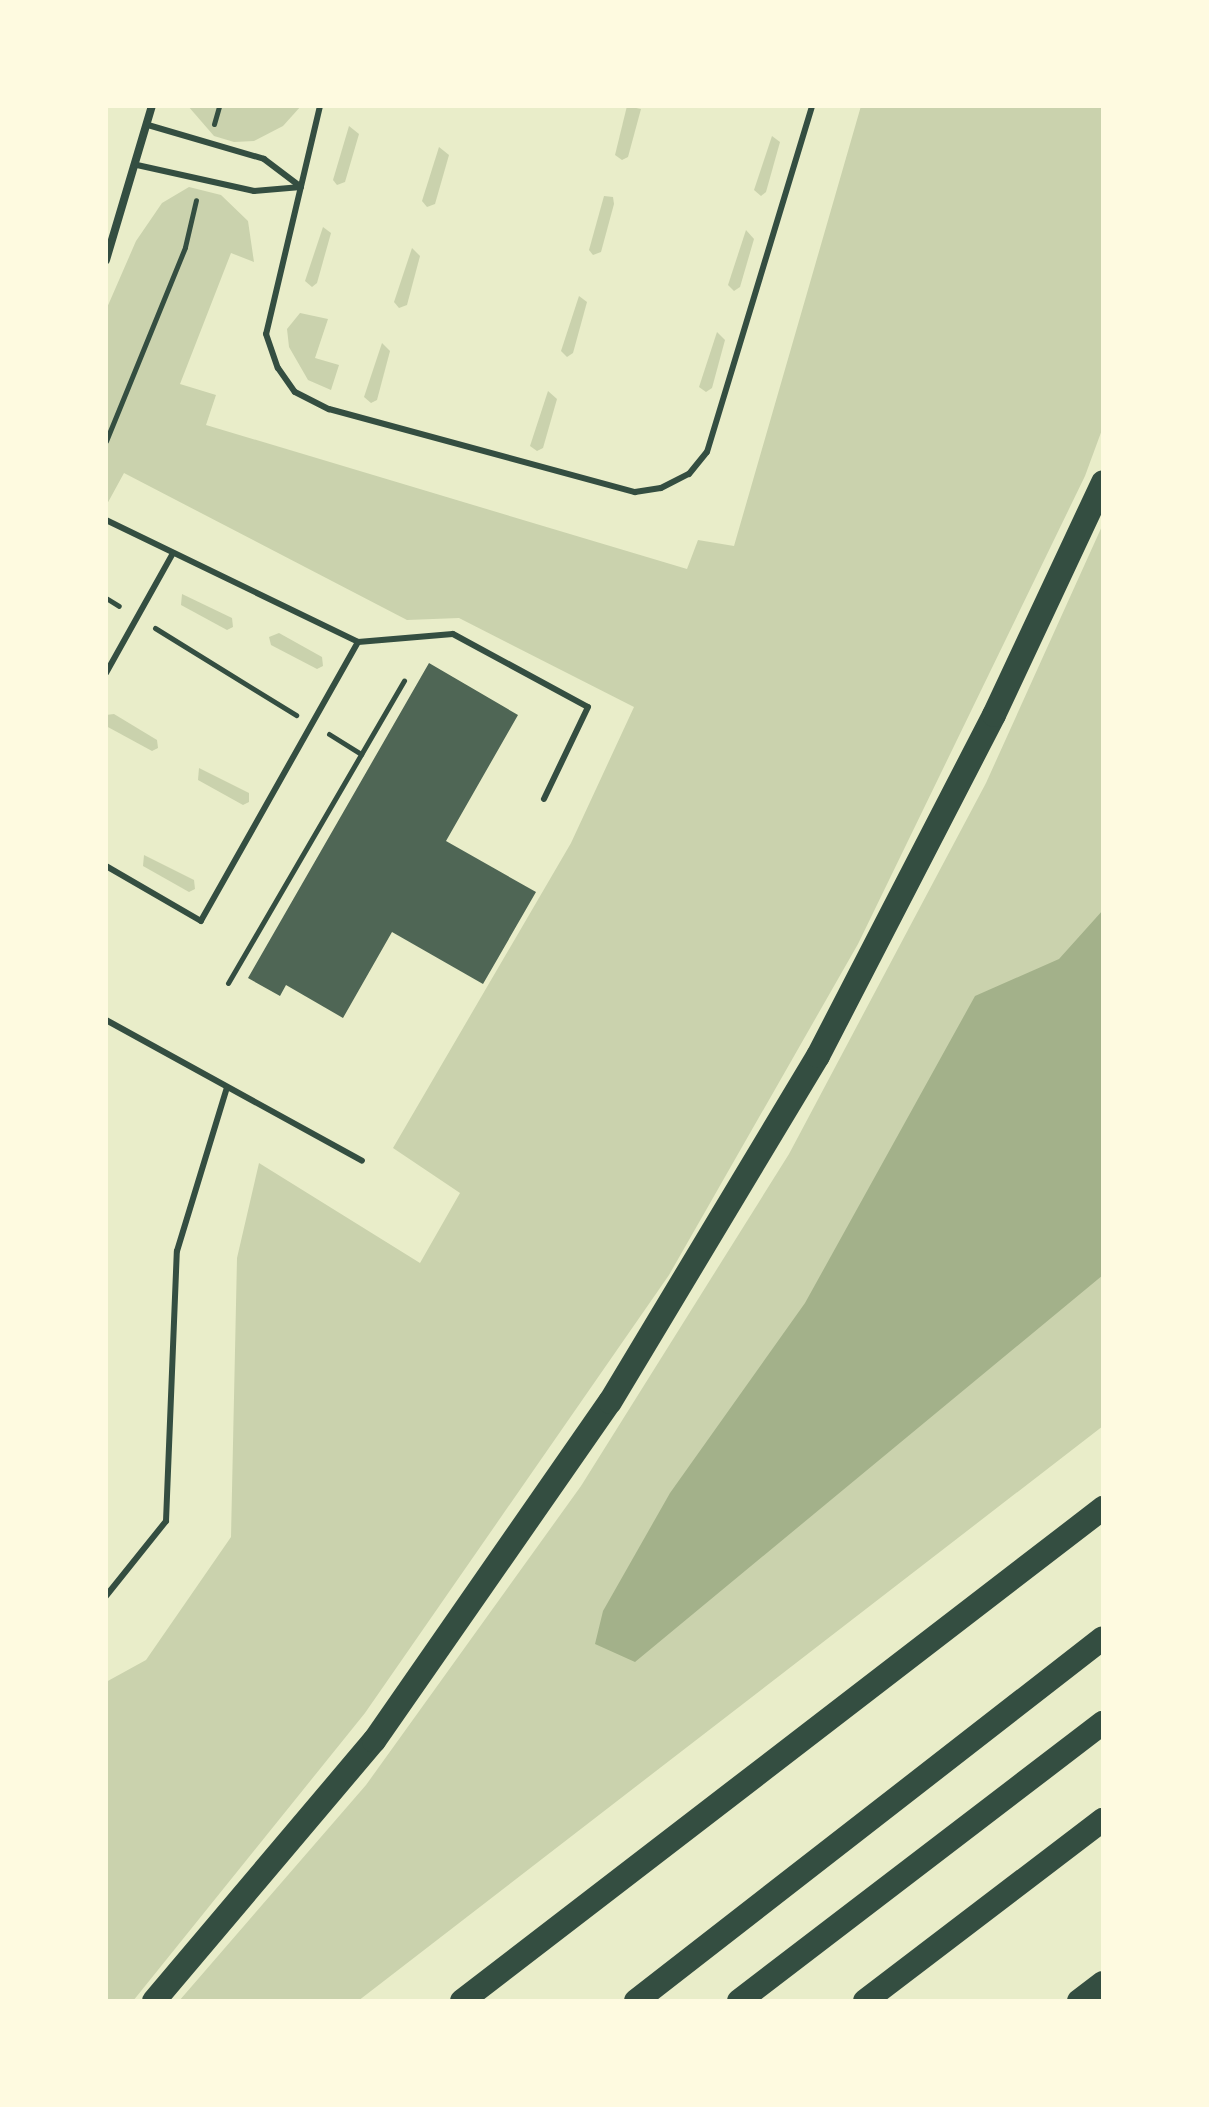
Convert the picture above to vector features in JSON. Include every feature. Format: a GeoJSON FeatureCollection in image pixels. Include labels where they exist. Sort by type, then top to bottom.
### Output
{"type":"FeatureCollection","features":[{"type":"Feature","properties":{"kind":"highway"},"geometry":{"type":"LineString","coordinates":[[154,2001],[374,1741],[610,1402],[818,1056],[994,715],[1103,482]]}},
{"type":"Feature","properties":{"kind":"highway"},"geometry":{"type":"LineString","coordinates":[[462,2001],[1103,1508]]}},
{"type":"Feature","properties":{"kind":"highway"},"geometry":{"type":"LineString","coordinates":[[636,2001],[1103,1638]]}},
{"type":"Feature","properties":{"kind":"highway"},"geometry":{"type":"LineString","coordinates":[[739,2001],[1103,1723]]}},
{"type":"Feature","properties":{"kind":"highway"},"geometry":{"type":"LineString","coordinates":[[865,2001],[1103,1820]]}},
{"type":"Feature","properties":{"kind":"highway"},"geometry":{"type":"LineString","coordinates":[[1079,2001],[1103,1983]]}},
{"type":"Feature","properties":{"kind":"street"},"geometry":{"type":"LineString","coordinates":[[106,260],[137,165],[152,106]]}},
{"type":"Feature","properties":{"kind":"lane"},"geometry":{"type":"LineString","coordinates":[[320,106],[266,334],[278,368],[295,392],[329,409],[635,492],[661,488],[689,474],[719,425],[812,106]]}},
{"type":"Feature","properties":{"kind":"lane"},"geometry":{"type":"LineString","coordinates":[[148,125],[264,159],[301,187]]}},
{"type":"Feature","properties":{"kind":"lane"},"geometry":{"type":"LineString","coordinates":[[137,165],[254,191],[301,187]]}},
{"type":"Feature","properties":{"kind":"lane"},"geometry":{"type":"LineString","coordinates":[[106,520],[358,642],[453,634],[588,707],[544,799]]}},
{"type":"Feature","properties":{"kind":"lane"},"geometry":{"type":"LineString","coordinates":[[106,673],[173,553]]}},
{"type":"Feature","properties":{"kind":"lane"},"geometry":{"type":"LineString","coordinates":[[106,866],[201,921],[358,642]]}},
{"type":"Feature","properties":{"kind":"lane"},"geometry":{"type":"LineString","coordinates":[[106,1020],[362,1161]]}},
{"type":"Feature","properties":{"kind":"lane"},"geometry":{"type":"LineString","coordinates":[[106,1596],[166,1521],[177,1251],[227,1087]]}},
{"type":"Feature","properties":{"kind":"path"},"geometry":{"type":"LineString","coordinates":[[210,143],[219,106]]}},
{"type":"Feature","properties":{"kind":"path"},"geometry":{"type":"LineString","coordinates":[[106,441],[185,247],[201,179]]}},
{"type":"Feature","properties":{"kind":"path"},"geometry":{"type":"LineString","coordinates":[[106,598],[361,754]]}},
{"type":"Feature","properties":{"kind":"path"},"geometry":{"type":"LineString","coordinates":[[228,983],[404,681]]}},
{"type":"Feature","properties":{"kind":"shaded area"},"geometry":{"type":"Polygon","coordinates":[[[188,106],[301,106],[283,126],[254,141],[234,142],[214,136],[188,106]]]}},
{"type":"Feature","properties":{"kind":"shaded area"},"geometry":{"type":"Polygon","coordinates":[[[627,106],[641,109],[628,157],[622,160],[615,155],[627,106]]]}},
{"type":"Feature","properties":{"kind":"shaded area"},"geometry":{"type":"Polygon","coordinates":[[[861,106],[1103,106],[1103,427],[1085,476],[858,944],[669,1275],[365,1713],[133,2001],[106,2001],[106,1682],[146,1660],[231,1537],[237,1258],[259,1163],[420,1263],[460,1193],[393,1148],[571,843],[634,707],[459,618],[407,620],[124,473],[106,506],[106,310],[136,241],[162,203],[189,187],[221,195],[248,221],[254,262],[231,253],[180,384],[216,395],[206,425],[687,569],[698,540],[734,546],[861,106]]]}},
{"type":"Feature","properties":{"kind":"shaded area"},"geometry":{"type":"Polygon","coordinates":[[[349,126],[359,134],[345,182],[337,185],[333,180],[349,126]]]}},
{"type":"Feature","properties":{"kind":"shaded area"},"geometry":{"type":"Polygon","coordinates":[[[772,136],[780,142],[766,192],[761,196],[754,190],[772,136]]]}},
{"type":"Feature","properties":{"kind":"shaded area"},"geometry":{"type":"Polygon","coordinates":[[[439,147],[449,155],[435,204],[427,207],[422,201],[439,147]]]}},
{"type":"Feature","properties":{"kind":"shaded area"},"geometry":{"type":"Polygon","coordinates":[[[604,196],[613,197],[614,204],[601,252],[593,255],[589,250],[604,196]]]}},
{"type":"Feature","properties":{"kind":"shaded area"},"geometry":{"type":"Polygon","coordinates":[[[323,227],[331,233],[317,283],[312,287],[305,281],[323,227]]]}},
{"type":"Feature","properties":{"kind":"shaded area"},"geometry":{"type":"Polygon","coordinates":[[[746,230],[754,239],[740,287],[734,291],[728,285],[746,230]]]}},
{"type":"Feature","properties":{"kind":"shaded area"},"geometry":{"type":"Polygon","coordinates":[[[412,248],[420,256],[407,305],[399,308],[394,302],[412,248]]]}},
{"type":"Feature","properties":{"kind":"shaded area"},"geometry":{"type":"Polygon","coordinates":[[[579,296],[587,302],[573,353],[567,357],[561,351],[579,296]]]}},
{"type":"Feature","properties":{"kind":"shaded area"},"geometry":{"type":"Polygon","coordinates":[[[300,313],[328,319],[315,358],[339,365],[331,390],[308,380],[289,347],[287,329],[300,313]]]}},
{"type":"Feature","properties":{"kind":"shaded area"},"geometry":{"type":"Polygon","coordinates":[[[717,332],[725,340],[712,388],[706,392],[699,387],[717,332]]]}},
{"type":"Feature","properties":{"kind":"shaded area"},"geometry":{"type":"Polygon","coordinates":[[[382,343],[390,351],[377,400],[371,403],[364,397],[382,343]]]}},
{"type":"Feature","properties":{"kind":"shaded area"},"geometry":{"type":"Polygon","coordinates":[[[548,391],[557,399],[543,448],[537,451],[530,446],[548,391]]]}},
{"type":"Feature","properties":{"kind":"shaded area"},"geometry":{"type":"Polygon","coordinates":[[[1103,524],[1103,1426],[358,2001],[179,2001],[366,1785],[581,1486],[789,1154],[986,783],[1103,524]]]}},
{"type":"Feature","properties":{"kind":"shaded area"},"geometry":{"type":"Polygon","coordinates":[[[182,594],[232,618],[233,627],[227,630],[181,605],[182,594]]]}},
{"type":"Feature","properties":{"kind":"shaded area"},"geometry":{"type":"Polygon","coordinates":[[[279,633],[322,657],[323,666],[317,669],[271,645],[269,637],[279,633]]]}},
{"type":"Feature","properties":{"kind":"shaded area"},"geometry":{"type":"Polygon","coordinates":[[[114,714],[157,740],[158,748],[152,751],[106,726],[106,715],[114,714]]]}},
{"type":"Feature","properties":{"kind":"shaded area"},"geometry":{"type":"Polygon","coordinates":[[[199,768],[249,793],[249,802],[243,805],[198,780],[199,768]]]}},
{"type":"Feature","properties":{"kind":"shaded area"},"geometry":{"type":"Polygon","coordinates":[[[144,855],[194,880],[195,889],[189,892],[143,866],[144,855]]]}},
{"type":"Feature","properties":{"kind":"shaded area"},"geometry":{"type":"Polygon","coordinates":[[[1103,910],[1103,1275],[635,1662],[595,1644],[603,1611],[670,1493],[805,1303],[975,996],[1059,959],[1103,910]]]}},
{"type":"Feature","properties":{"kind":"building"},"geometry":{"type":"Polygon","coordinates":[[[429,663],[518,715],[446,841],[536,892],[483,984],[392,932],[343,1018],[286,985],[280,996],[248,978],[429,663]]]}}]}
